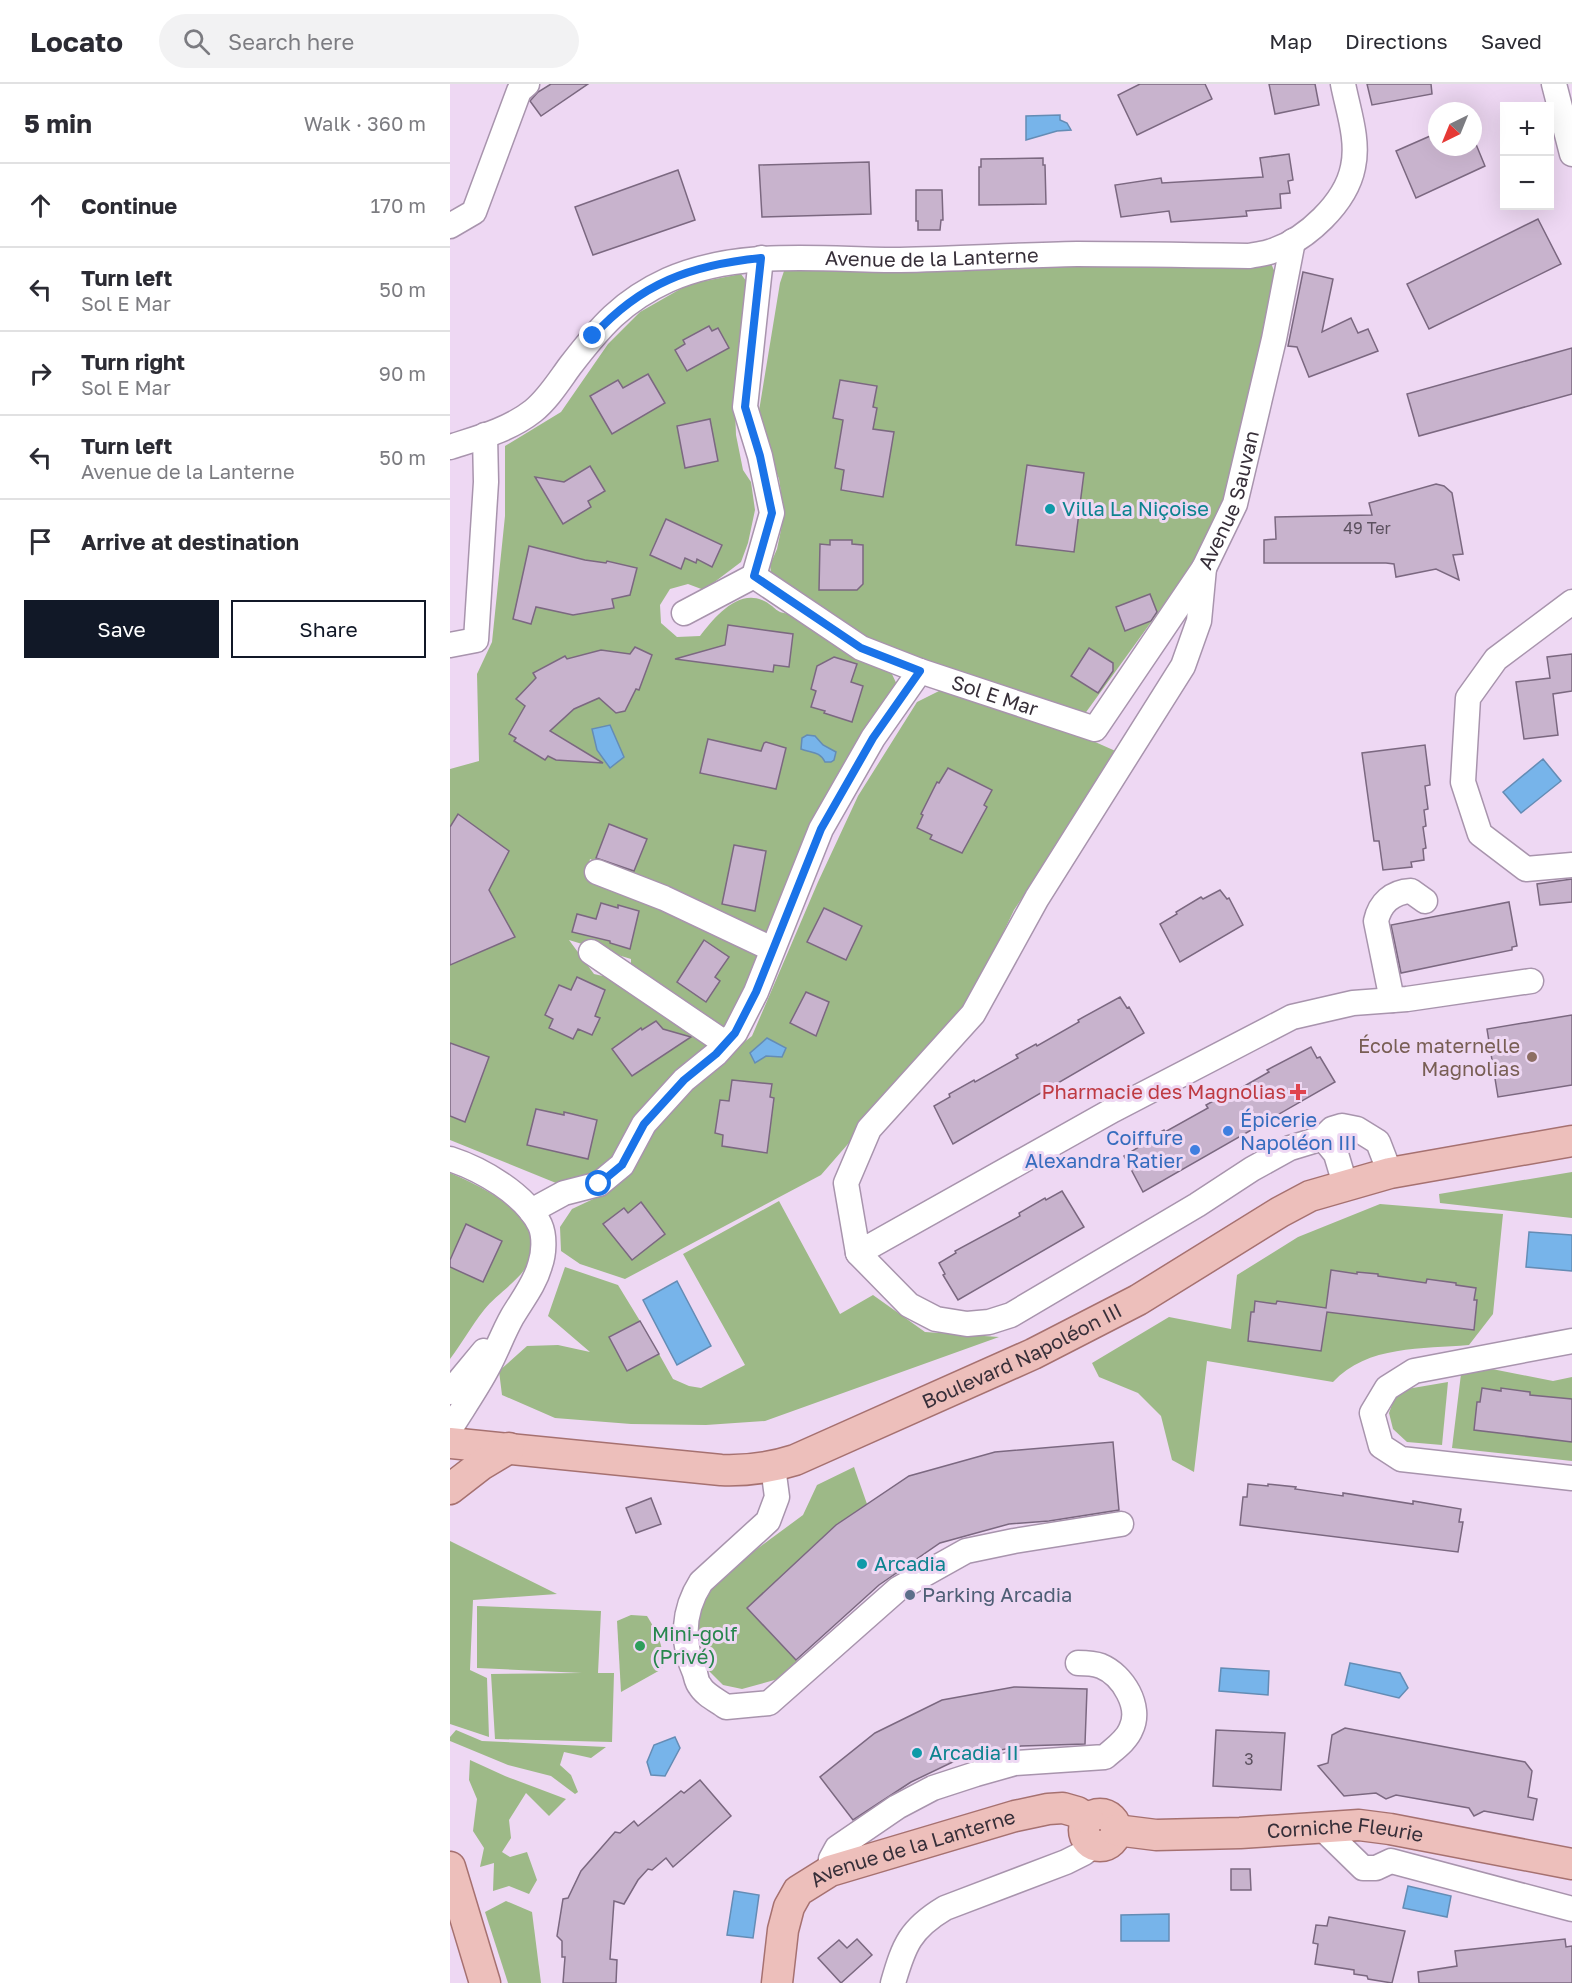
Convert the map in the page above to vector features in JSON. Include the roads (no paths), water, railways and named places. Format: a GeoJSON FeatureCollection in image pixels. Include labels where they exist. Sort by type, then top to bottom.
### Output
{"type":"FeatureCollection","features":[{"type":"Feature","properties":{"kind":"main road","name":"Boulevard Napoléon III"},"geometry":{"type":"LineString","coordinates":[[450,1443],[721,1470],[746,1471],[773,1467],[795,1460],[1033,1354],[1138,1300],[1280,1212],[1310,1196],[1345,1184],[1390,1173],[1572,1141]]}},
{"type":"Feature","properties":{"kind":"main road"},"geometry":{"type":"LineString","coordinates":[[450,1489],[481,1465],[509,1448]]}},
{"type":"Feature","properties":{"kind":"main road","name":"Avenue de la Lanterne"},"geometry":{"type":"LineString","coordinates":[[777,1983],[783,1930],[789,1907],[798,1892],[830,1871],[984,1825],[1048,1809],[1063,1808],[1077,1812],[1099,1831]]}},
{"type":"Feature","properties":{"kind":"main road","name":"Corniche Fleurie"},"geometry":{"type":"LineString","coordinates":[[1099,1831],[1156,1835],[1359,1825],[1572,1864]]}},
{"type":"Feature","properties":{"kind":"main road"},"geometry":{"type":"LineString","coordinates":[[450,1867],[485,1983]]}},
{"type":"Feature","properties":{"kind":"street"},"geometry":{"type":"LineString","coordinates":[[450,226],[474,212],[519,91],[527,84]]}},
{"type":"Feature","properties":{"kind":"street","name":"Avenue de la Lanterne"},"geometry":{"type":"LineString","coordinates":[[450,447],[514,423],[533,411],[611,316],[644,292],[693,270],[723,262],[760,269],[901,260],[1077,254],[1249,256],[1273,251],[1313,229],[1344,189],[1353,167],[1355,144],[1343,84]]}},
{"type":"Feature","properties":{"kind":"street"},"geometry":{"type":"LineString","coordinates":[[1554,84],[1572,154]]}},
{"type":"Feature","properties":{"kind":"street","name":"Avenue Sauvan"},"geometry":{"type":"LineString","coordinates":[[1095,729],[1204,568],[1235,504],[1274,339],[1293,241]]}},
{"type":"Feature","properties":{"kind":"street"},"geometry":{"type":"LineString","coordinates":[[684,613],[754,576],[772,513],[760,456],[745,407],[760,269]]}},
{"type":"Feature","properties":{"kind":"street"},"geometry":{"type":"LineString","coordinates":[[450,645],[476,640],[486,482],[485,435]]}},
{"type":"Feature","properties":{"kind":"street"},"geometry":{"type":"LineString","coordinates":[[1204,568],[1198,621],[1183,666],[1037,898],[973,1014],[869,1129],[846,1183],[858,1253],[909,1305],[936,1319],[967,1324],[989,1322],[1011,1315],[1197,1205],[1252,1169],[1290,1148],[1323,1138],[1332,1129],[1342,1126],[1357,1129],[1378,1142],[1390,1173]]}},
{"type":"Feature","properties":{"kind":"street","name":"Sol E Mar"},"geometry":{"type":"LineString","coordinates":[[754,576],[861,648],[920,671],[1095,729]]}},
{"type":"Feature","properties":{"kind":"street"},"geometry":{"type":"LineString","coordinates":[[1572,602],[1496,659],[1468,698],[1463,782],[1480,834],[1489,841],[1526,869],[1572,865]]}},
{"type":"Feature","properties":{"kind":"street"},"geometry":{"type":"LineString","coordinates":[[531,1211],[564,1193],[599,1184],[622,1165],[644,1124],[684,1080],[716,1054],[735,1033],[756,992],[821,829],[873,738],[920,671]]}},
{"type":"Feature","properties":{"kind":"street"},"geometry":{"type":"LineString","coordinates":[[597,872],[664,898],[772,949]]}},
{"type":"Feature","properties":{"kind":"street"},"geometry":{"type":"LineString","coordinates":[[1392,1000],[1376,921],[1378,910],[1398,891],[1411,891],[1425,901]]}},
{"type":"Feature","properties":{"kind":"street"},"geometry":{"type":"LineString","coordinates":[[591,952],[725,1043]]}},
{"type":"Feature","properties":{"kind":"street"},"geometry":{"type":"LineString","coordinates":[[858,1253],[1113,1110],[1292,1017],[1353,1003],[1392,1000],[1531,981]]}},
{"type":"Feature","properties":{"kind":"street"},"geometry":{"type":"LineString","coordinates":[[1323,1138],[1336,1154],[1345,1184]]}},
{"type":"Feature","properties":{"kind":"street"},"geometry":{"type":"LineString","coordinates":[[450,1159],[490,1178],[512,1192],[531,1211],[541,1227],[543,1247],[540,1265],[530,1290],[512,1317],[450,1392]]}},
{"type":"Feature","properties":{"kind":"street"},"geometry":{"type":"LineString","coordinates":[[450,1429],[487,1369],[512,1317]]}},
{"type":"Feature","properties":{"kind":"street"},"geometry":{"type":"LineString","coordinates":[[1572,1341],[1414,1371],[1387,1388],[1372,1413],[1381,1446],[1401,1459],[1572,1478]]}},
{"type":"Feature","properties":{"kind":"street"},"geometry":{"type":"LineString","coordinates":[[773,1467],[777,1497],[768,1521],[701,1582],[694,1593],[687,1614],[684,1632],[686,1646],[700,1687],[726,1707],[769,1703],[898,1589],[966,1551],[1120,1524]]}},
{"type":"Feature","properties":{"kind":"street"},"geometry":{"type":"LineString","coordinates":[[830,1871],[831,1859],[837,1848],[897,1807],[933,1788],[1015,1763],[1105,1757],[1131,1731],[1135,1719],[1132,1701],[1115,1676],[1104,1666],[1089,1662],[1078,1664]]}},
{"type":"Feature","properties":{"kind":"street"},"geometry":{"type":"LineString","coordinates":[[1321,1827],[1363,1868],[1376,1868],[1392,1861],[1572,1909]]}},
{"type":"Feature","properties":{"kind":"street"},"geometry":{"type":"LineString","coordinates":[[893,1983],[903,1951],[912,1935],[927,1919],[945,1908],[1084,1853],[1099,1831]]}},
{"type":"Feature","properties":{"kind":"water"},"geometry":{"type":"Polygon","coordinates":[[[1060,115],[1060,120],[1067,123],[1071,130],[1057,131],[1026,140],[1026,116],[1060,115]]]}},
{"type":"Feature","properties":{"kind":"water"},"geometry":{"type":"Polygon","coordinates":[[[610,725],[624,757],[610,768],[597,750],[592,729],[610,725]]]}},
{"type":"Feature","properties":{"kind":"water"},"geometry":{"type":"Polygon","coordinates":[[[807,735],[815,736],[823,745],[836,752],[834,760],[825,762],[818,754],[801,749],[802,738],[807,735]]]}},
{"type":"Feature","properties":{"kind":"water"},"geometry":{"type":"Polygon","coordinates":[[[1543,759],[1561,781],[1521,813],[1503,792],[1543,759]]]}},
{"type":"Feature","properties":{"kind":"water"},"geometry":{"type":"Polygon","coordinates":[[[767,1038],[786,1048],[782,1057],[766,1056],[755,1063],[750,1053],[767,1038]]]}},
{"type":"Feature","properties":{"kind":"water"},"geometry":{"type":"Polygon","coordinates":[[[1529,1232],[1572,1235],[1572,1271],[1526,1267],[1529,1232]]]}},
{"type":"Feature","properties":{"kind":"water"},"geometry":{"type":"Polygon","coordinates":[[[677,1281],[711,1346],[677,1365],[643,1300],[677,1281]]]}},
{"type":"Feature","properties":{"kind":"water"},"geometry":{"type":"Polygon","coordinates":[[[1350,1663],[1400,1673],[1408,1688],[1399,1698],[1345,1685],[1350,1663]]]}},
{"type":"Feature","properties":{"kind":"water"},"geometry":{"type":"Polygon","coordinates":[[[1221,1668],[1269,1671],[1268,1695],[1219,1691],[1221,1668]]]}},
{"type":"Feature","properties":{"kind":"water"},"geometry":{"type":"Polygon","coordinates":[[[675,1737],[680,1748],[665,1776],[651,1775],[647,1762],[654,1745],[675,1737]]]}},
{"type":"Feature","properties":{"kind":"water"},"geometry":{"type":"Polygon","coordinates":[[[1408,1886],[1451,1896],[1447,1917],[1403,1908],[1408,1886]]]}},
{"type":"Feature","properties":{"kind":"water"},"geometry":{"type":"Polygon","coordinates":[[[734,1891],[759,1895],[753,1938],[727,1935],[734,1891]]]}},
{"type":"Feature","properties":{"kind":"water"},"geometry":{"type":"Polygon","coordinates":[[[1169,1914],[1169,1941],[1121,1941],[1121,1915],[1169,1914]]]}},
{"type":"Feature","properties":{"kind":"place","name":"Villa La Niçoise"},"geometry":{"type":"Point","coordinates":[1050,509]}},
{"type":"Feature","properties":{"kind":"place","name":"École maternelle Magnolias"},"geometry":{"type":"Point","coordinates":[1532,1057]}},
{"type":"Feature","properties":{"kind":"place","name":"Pharmacie des Magnolias"},"geometry":{"type":"Point","coordinates":[1298,1092]}},
{"type":"Feature","properties":{"kind":"place","name":"Épicerie Napoléon III"},"geometry":{"type":"Point","coordinates":[1228,1131]}},
{"type":"Feature","properties":{"kind":"place","name":"Coiffure Alexandra Ratier"},"geometry":{"type":"Point","coordinates":[1195,1150]}},
{"type":"Feature","properties":{"kind":"place","name":"Arcadia"},"geometry":{"type":"Point","coordinates":[862,1564]}},
{"type":"Feature","properties":{"kind":"place","name":"Parking Arcadia"},"geometry":{"type":"Point","coordinates":[910,1595]}},
{"type":"Feature","properties":{"kind":"place","name":"Mini-golf (Privé)"},"geometry":{"type":"Point","coordinates":[640,1646]}},
{"type":"Feature","properties":{"kind":"place","name":"Arcadia II"},"geometry":{"type":"Point","coordinates":[917,1753]}}]}
